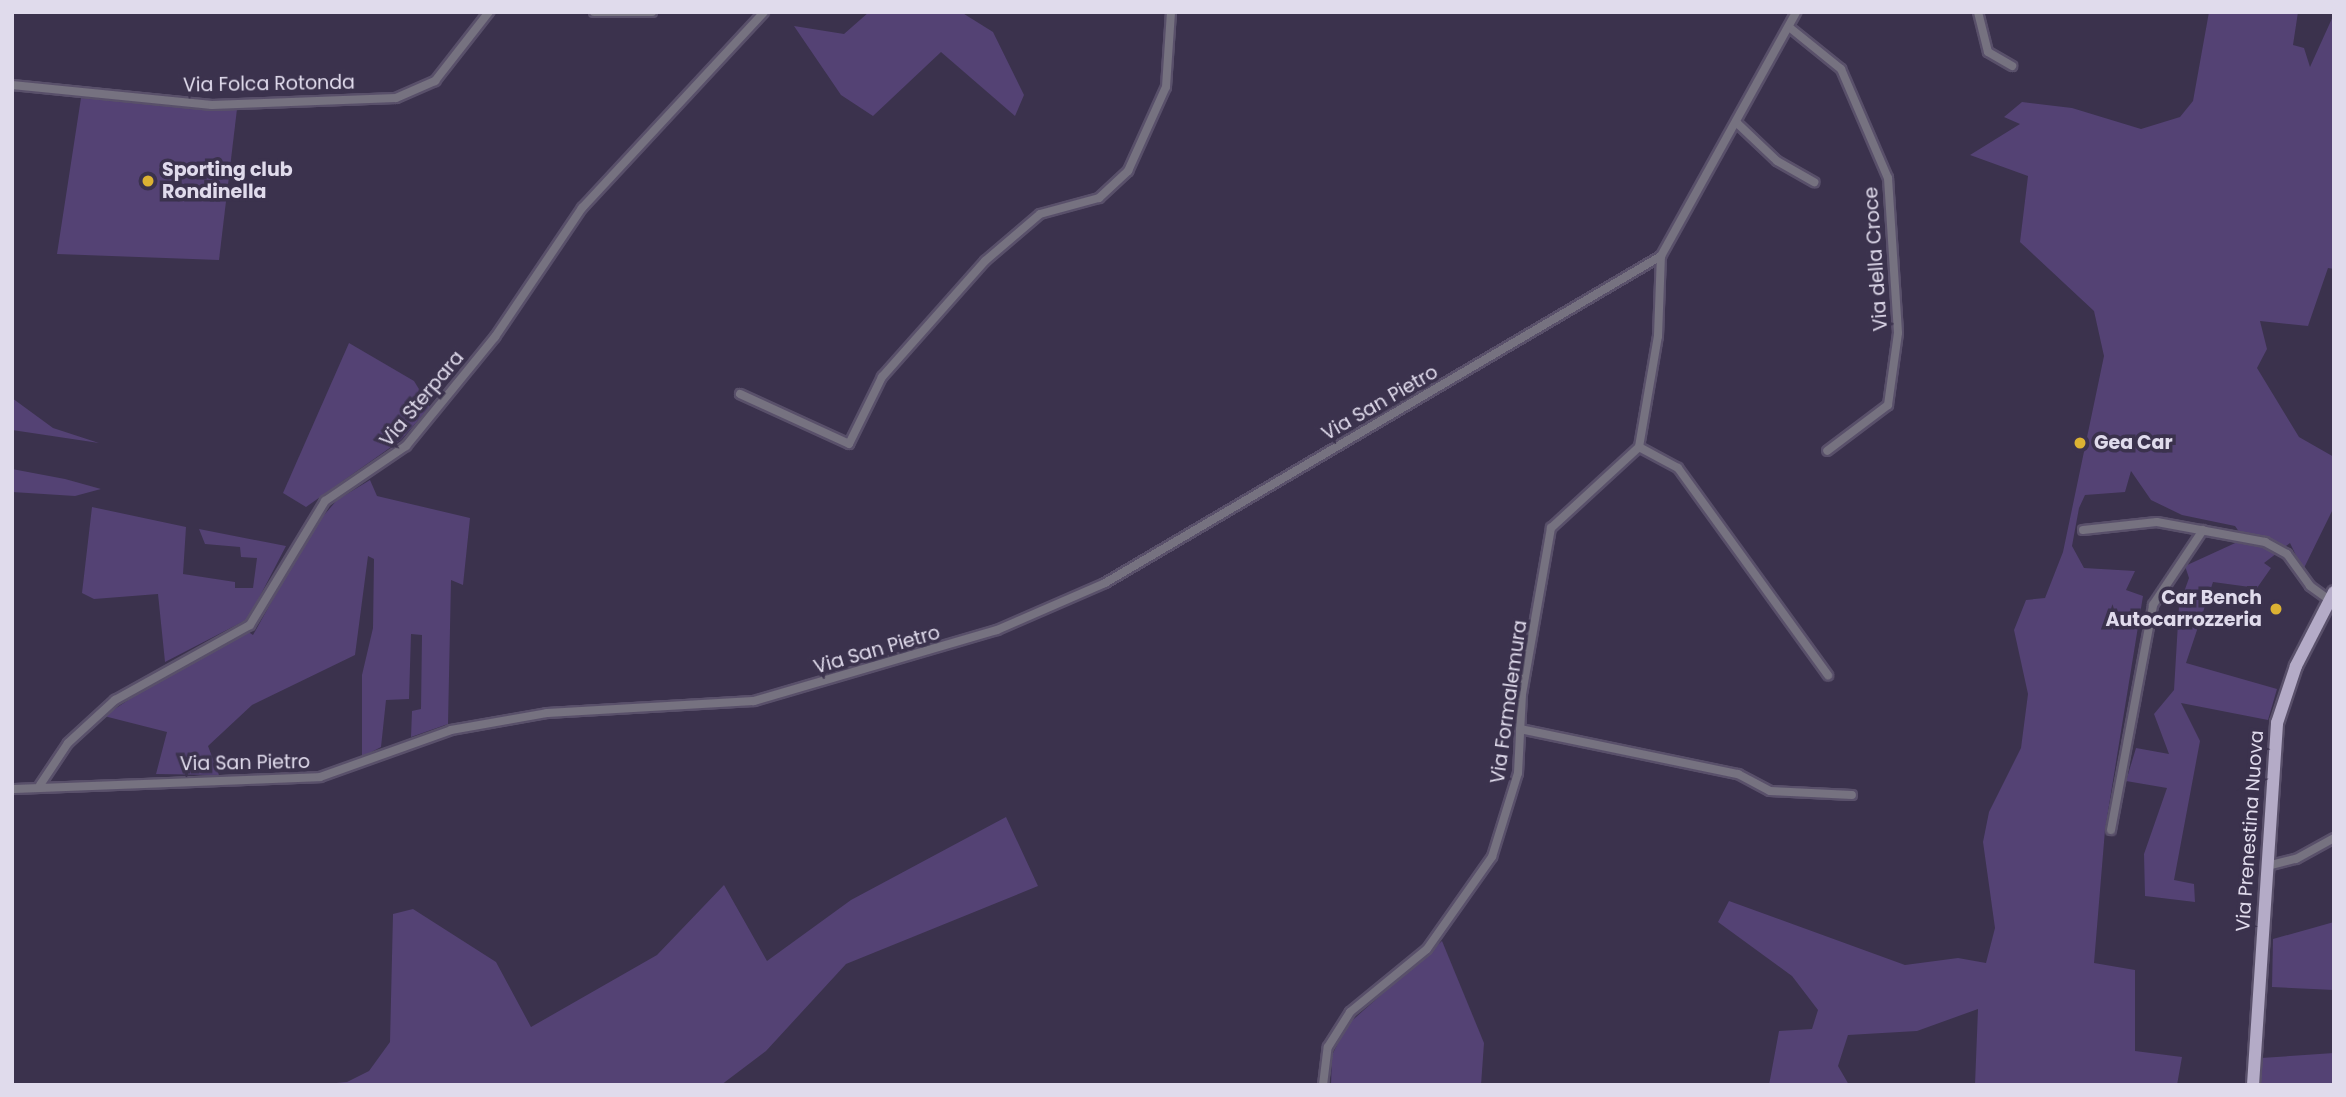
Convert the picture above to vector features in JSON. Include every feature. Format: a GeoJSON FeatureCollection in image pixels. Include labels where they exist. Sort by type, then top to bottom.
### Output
{"type":"FeatureCollection","features":[{"type":"Feature","properties":{"kind":"main road","name":"Via Prenestina Nuova"},"geometry":{"type":"LineString","coordinates":[[2252,1085],[2279,712],[2331,596]]}},
{"type":"Feature","properties":{"kind":"street","name":"Via Folca Rotonda"},"geometry":{"type":"LineString","coordinates":[[12,85],[212,105],[396,98],[435,81],[489,12]]}},
{"type":"Feature","properties":{"kind":"street"},"geometry":{"type":"LineString","coordinates":[[594,12],[652,12]]}},
{"type":"Feature","properties":{"kind":"street","name":"Via Sterpara"},"geometry":{"type":"LineString","coordinates":[[40,785],[68,743],[115,700],[250,625],[325,502],[406,446],[501,330],[582,208],[764,12]]}},
{"type":"Feature","properties":{"kind":"street"},"geometry":{"type":"LineString","coordinates":[[740,394],[849,444],[882,377],[985,261],[1040,214],[1099,198],[1128,171],[1166,87],[1171,12]]}},
{"type":"Feature","properties":{"kind":"street"},"geometry":{"type":"LineString","coordinates":[[1796,12],[1737,123],[1681,210],[1661,256],[1658,335],[1639,446],[1678,468],[1828,675]]}},
{"type":"Feature","properties":{"kind":"street"},"geometry":{"type":"LineString","coordinates":[[1978,12],[1988,52],[2012,66]]}},
{"type":"Feature","properties":{"kind":"street","name":"Via della Croce"},"geometry":{"type":"LineString","coordinates":[[1789,27],[1814,41],[1844,74],[1888,178],[1898,333],[1888,405],[1827,451]]}},
{"type":"Feature","properties":{"kind":"street"},"geometry":{"type":"LineString","coordinates":[[1737,123],[1777,161],[1814,182]]}},
{"type":"Feature","properties":{"kind":"street","name":"Via San Pietro"},"geometry":{"type":"LineString","coordinates":[[12,789],[40,785],[320,777],[451,730],[547,713],[754,701],[997,630],[1105,583],[1661,256]]}},
{"type":"Feature","properties":{"kind":"street","name":"Via Formalemura"},"geometry":{"type":"LineString","coordinates":[[1323,1085],[1328,1047],[1343,1022],[1427,949],[1492,857],[1518,773],[1520,729],[1551,528],[1593,496],[1639,446]]}},
{"type":"Feature","properties":{"kind":"street"},"geometry":{"type":"LineString","coordinates":[[2083,530],[2145,521],[2276,546],[2331,596]]}},
{"type":"Feature","properties":{"kind":"street"},"geometry":{"type":"LineString","coordinates":[[2111,830],[2153,605],[2203,530]]}},
{"type":"Feature","properties":{"kind":"street"},"geometry":{"type":"LineString","coordinates":[[1520,729],[1738,774],[1770,791],[1852,794]]}},
{"type":"Feature","properties":{"kind":"street"},"geometry":{"type":"LineString","coordinates":[[2267,866],[2296,859],[2334,838]]}},
{"type":"Feature","properties":{"kind":"shaded area"},"geometry":{"type":"Polygon","coordinates":[[[869,12],[961,12],[993,32],[1024,95],[1015,116],[941,52],[873,116],[841,95],[794,26],[844,34],[869,12]]]}},
{"type":"Feature","properties":{"kind":"shaded area"},"geometry":{"type":"Polygon","coordinates":[[[2209,12],[2298,12],[2293,45],[2304,48],[2310,67],[2334,14],[2334,269],[2328,268],[2308,326],[2260,321],[2267,349],[2257,368],[2299,437],[2334,457],[2334,507],[2303,570],[2290,543],[2264,563],[2271,568],[2257,588],[2213,582],[2186,663],[2277,689],[2268,720],[2181,703],[2200,741],[2174,880],[2194,884],[2195,902],[2145,896],[2144,854],[2167,788],[2126,781],[2136,748],[2169,754],[2154,714],[2174,690],[2179,606],[2189,578],[2185,566],[2244,539],[2235,526],[2182,515],[2151,500],[2131,471],[2125,492],[2085,495],[2079,508],[2072,546],[2084,568],[2135,571],[2126,590],[2143,596],[2105,830],[2094,963],[2135,970],[2135,1051],[2182,1057],[2177,1085],[1975,1085],[1978,1009],[1917,1031],[1848,1035],[1838,1066],[1849,1085],[1769,1085],[1779,1031],[1812,1029],[1818,1010],[1792,976],[1718,922],[1729,901],[1905,965],[1958,958],[1986,963],[1995,928],[1983,842],[1989,812],[2021,748],[2028,694],[2014,630],[2026,600],[2045,598],[2063,552],[2104,356],[2094,311],[2020,242],[2028,176],[1970,155],[2020,124],[2004,117],[2022,102],[2072,108],[2141,129],[2180,117],[2193,101],[2209,12]]]}},
{"type":"Feature","properties":{"kind":"shaded area","name":"Sporting club Rondinella"},"geometry":{"type":"Polygon","coordinates":[[[81,98],[237,109],[219,260],[57,254],[81,98]]]}},
{"type":"Feature","properties":{"kind":"shaded area"},"geometry":{"type":"Polygon","coordinates":[[[349,343],[414,381],[430,407],[401,440],[306,507],[283,493],[349,343]]]}},
{"type":"Feature","properties":{"kind":"shaded area"},"geometry":{"type":"Polygon","coordinates":[[[12,398],[53,428],[99,443],[12,430],[12,398]]]}},
{"type":"Feature","properties":{"kind":"shaded area"},"geometry":{"type":"Polygon","coordinates":[[[12,469],[101,489],[75,496],[12,492],[12,469]]]}},
{"type":"Feature","properties":{"kind":"shaded area"},"geometry":{"type":"Polygon","coordinates":[[[370,480],[377,496],[470,518],[463,585],[451,580],[448,724],[411,737],[412,711],[421,709],[422,635],[411,634],[409,699],[386,700],[381,747],[362,757],[362,675],[373,628],[374,559],[368,556],[355,655],[252,705],[208,746],[219,775],[156,774],[167,732],[104,716],[198,654],[247,631],[253,635],[312,529],[337,500],[370,480]]]}},
{"type":"Feature","properties":{"kind":"shaded area"},"geometry":{"type":"Polygon","coordinates":[[[92,507],[186,527],[183,574],[235,582],[235,588],[253,588],[257,558],[241,557],[240,547],[205,544],[199,529],[286,546],[248,619],[165,662],[158,594],[94,599],[82,593],[92,507]]]}},
{"type":"Feature","properties":{"kind":"shaded area"},"geometry":{"type":"Polygon","coordinates":[[[1006,817],[1038,886],[846,964],[766,1051],[721,1085],[314,1085],[347,1082],[369,1071],[390,1042],[393,914],[413,909],[496,962],[531,1027],[657,955],[724,885],[767,961],[851,900],[1006,817]]]}},
{"type":"Feature","properties":{"kind":"shaded area"},"geometry":{"type":"Polygon","coordinates":[[[2334,922],[2334,990],[2272,987],[2273,939],[2334,922]]]}},
{"type":"Feature","properties":{"kind":"shaded area"},"geometry":{"type":"Polygon","coordinates":[[[1442,941],[1484,1043],[1481,1085],[1331,1085],[1332,1055],[1347,1025],[1442,941]]]}},
{"type":"Feature","properties":{"kind":"shaded area"},"geometry":{"type":"Polygon","coordinates":[[[2334,1053],[2334,1085],[2260,1085],[2261,1058],[2334,1053]]]}},
{"type":"Feature","properties":{"kind":"place","name":"Sporting club Rondinella"},"geometry":{"type":"Point","coordinates":[148,181]}},
{"type":"Feature","properties":{"kind":"place","name":"Gea Car"},"geometry":{"type":"Point","coordinates":[2080,443]}},
{"type":"Feature","properties":{"kind":"place","name":"Car Bench Autocarrozzeria"},"geometry":{"type":"Point","coordinates":[2276,609]}}]}
